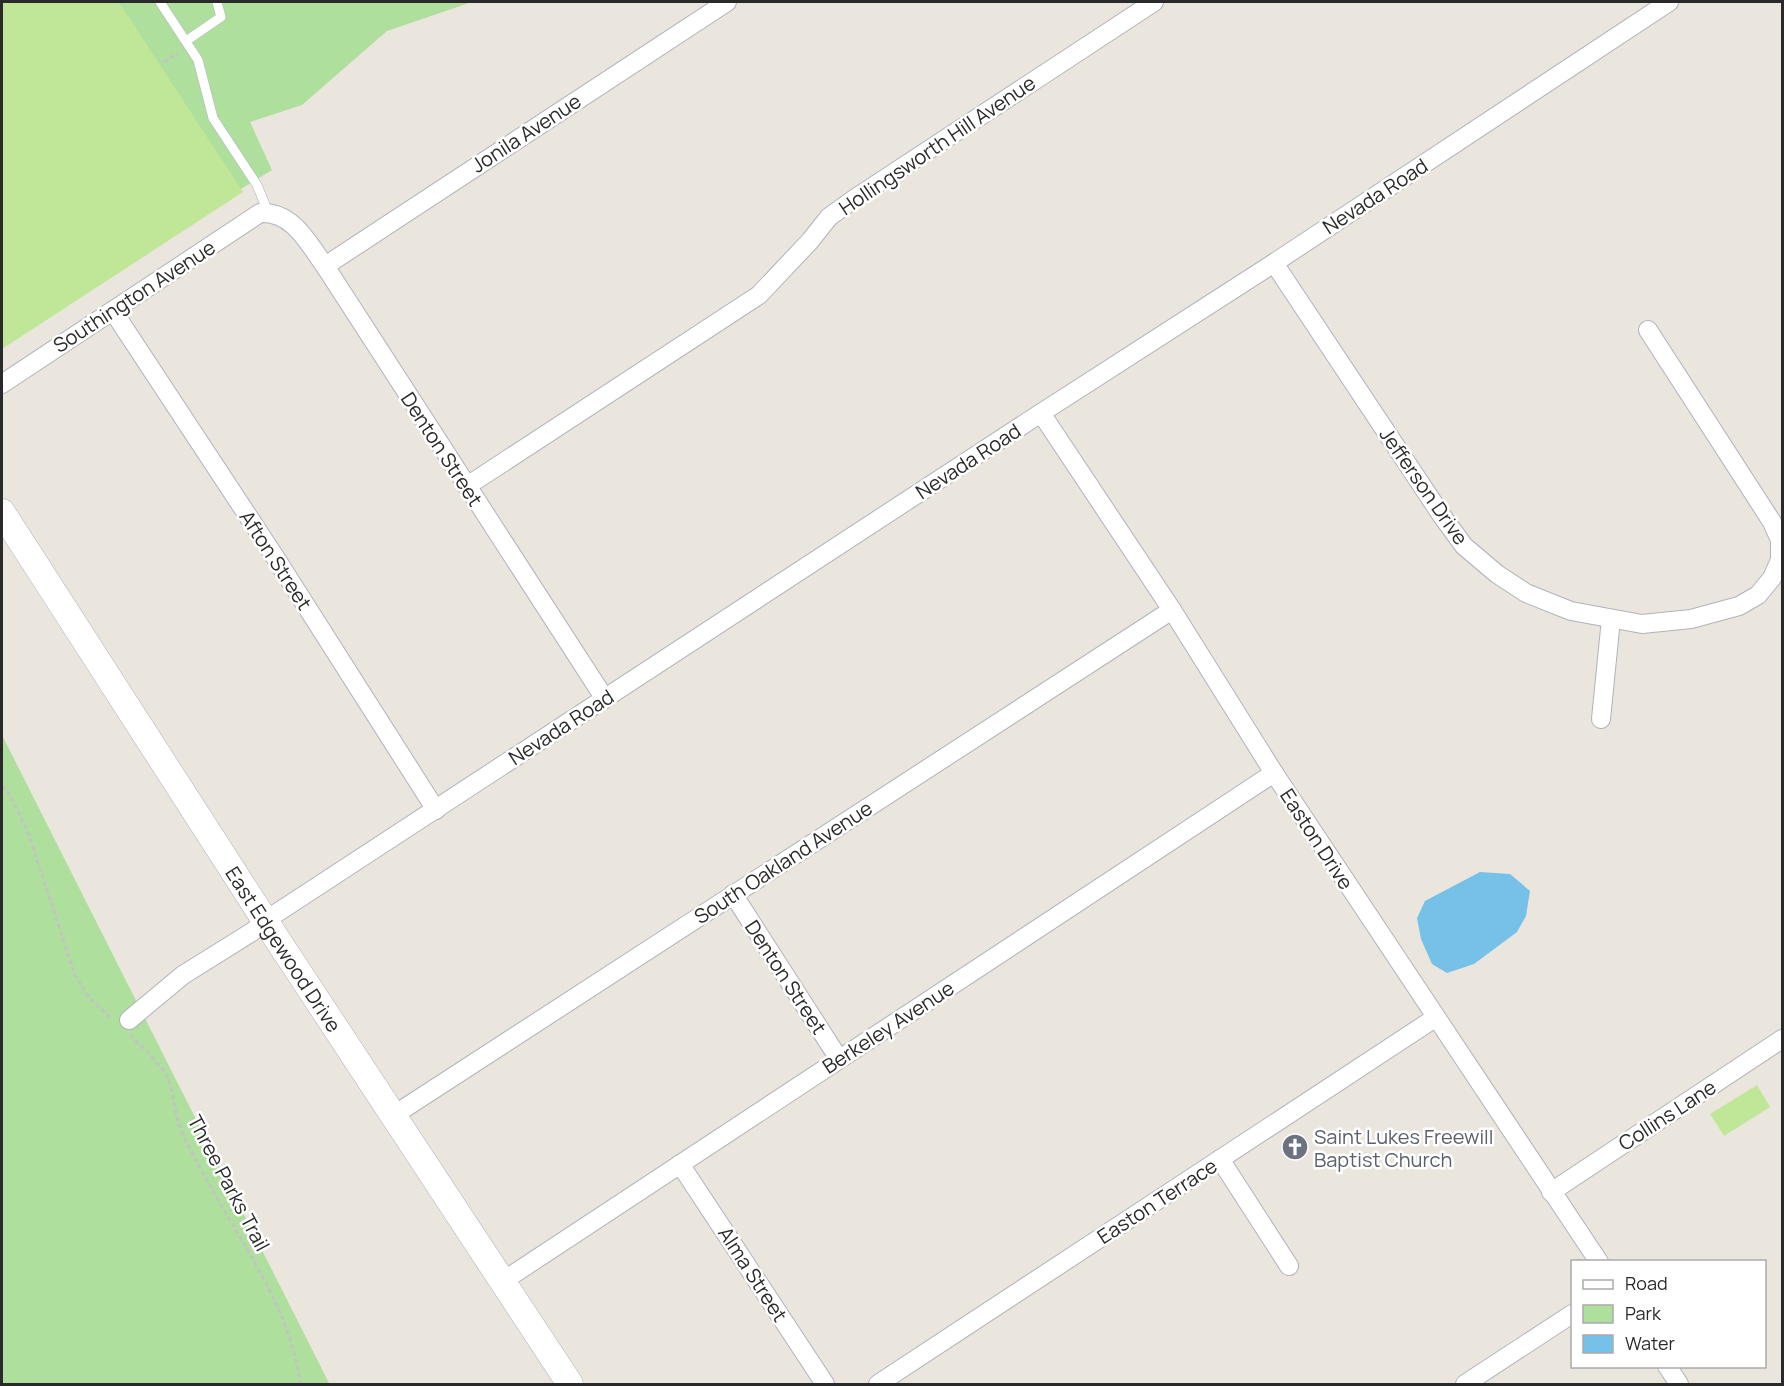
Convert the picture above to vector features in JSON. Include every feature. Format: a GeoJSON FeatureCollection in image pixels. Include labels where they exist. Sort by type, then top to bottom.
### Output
{"type":"FeatureCollection","features":[{"type":"Feature","properties":{"kind":"street","name":"Jonila Avenue"},"geometry":{"type":"LineString","coordinates":[[325,266],[727,2]]}},
{"type":"Feature","properties":{"kind":"street","name":"Hollingsworth Hill Avenue"},"geometry":{"type":"LineString","coordinates":[[467,486],[759,295],[829,218],[854,199],[1154,2]]}},
{"type":"Feature","properties":{"kind":"street","name":"Nevada Road"},"geometry":{"type":"LineString","coordinates":[[124,1024],[183,975],[252,932],[266,920],[1274,263],[1669,2]]}},
{"type":"Feature","properties":{"kind":"street","name":"Denton Street"},"geometry":{"type":"LineString","coordinates":[[268,212],[273,212],[296,225],[325,266],[605,699]]}},
{"type":"Feature","properties":{"kind":"street","name":"Southington Avenue"},"geometry":{"type":"LineString","coordinates":[[2,384],[260,213],[268,212]]}},
{"type":"Feature","properties":{"kind":"street","name":"Jefferson Drive"},"geometry":{"type":"LineString","coordinates":[[1274,263],[1464,546],[1497,574],[1526,593],[1570,611],[1642,624],[1691,619],[1739,606],[1758,595],[1772,578],[1780,560],[1780,540],[1772,522],[1648,330]]}},
{"type":"Feature","properties":{"kind":"street","name":"Afton Street"},"geometry":{"type":"LineString","coordinates":[[113,311],[275,557],[436,810]]}},
{"type":"Feature","properties":{"kind":"street","name":"Easton Drive"},"geometry":{"type":"LineString","coordinates":[[1041,413],[1172,610],[1274,773],[1435,1018],[1598,1260]]}},
{"type":"Feature","properties":{"kind":"street","name":"East Edgewood Drive"},"geometry":{"type":"LineString","coordinates":[[2,512],[570,1384]]}},
{"type":"Feature","properties":{"kind":"street","name":"South Oakland Avenue"},"geometry":{"type":"LineString","coordinates":[[394,1114],[1172,610]]}},
{"type":"Feature","properties":{"kind":"street"},"geometry":{"type":"LineString","coordinates":[[1601,719],[1611,619]]}},
{"type":"Feature","properties":{"kind":"street","name":"Berkeley Avenue"},"geometry":{"type":"LineString","coordinates":[[502,1281],[1274,773]]}},
{"type":"Feature","properties":{"kind":"street","name":"Denton Street"},"geometry":{"type":"LineString","coordinates":[[733,894],[839,1059]]}},
{"type":"Feature","properties":{"kind":"street","name":"Easton Terrace"},"geometry":{"type":"LineString","coordinates":[[878,1384],[1435,1018]]}},
{"type":"Feature","properties":{"kind":"street","name":"Collins Lane"},"geometry":{"type":"LineString","coordinates":[[1551,1192],[1782,1039]]}},
{"type":"Feature","properties":{"kind":"street"},"geometry":{"type":"LineString","coordinates":[[1220,1159],[1289,1266]]}},
{"type":"Feature","properties":{"kind":"street","name":"Alma Street"},"geometry":{"type":"LineString","coordinates":[[680,1164],[825,1384]]}},
{"type":"Feature","properties":{"kind":"street"},"geometry":{"type":"LineString","coordinates":[[1465,1384],[1571,1315]]}},
{"type":"Feature","properties":{"kind":"street"},"geometry":{"type":"LineString","coordinates":[[1668,1368],[1679,1384]]}},
{"type":"Feature","properties":{"kind":"lane"},"geometry":{"type":"LineString","coordinates":[[160,2],[198,60],[213,118],[257,185],[268,212]]}},
{"type":"Feature","properties":{"kind":"lane"},"geometry":{"type":"LineString","coordinates":[[186,41],[221,17],[217,2]]}},
{"type":"Feature","properties":{"kind":"path","name":"Three Parks Trail"},"geometry":{"type":"LineString","coordinates":[[2,786],[28,832],[75,976],[92,1000],[124,1024],[167,1077],[178,1123],[195,1159],[252,1260],[291,1340],[298,1365],[300,1384]]}},
{"type":"Feature","properties":{"kind":"green space"},"geometry":{"type":"Polygon","coordinates":[[[2,2],[472,2],[387,31],[302,105],[250,122],[272,170],[2,335],[2,2]]]}},
{"type":"Feature","properties":{"kind":"green space"},"geometry":{"type":"Polygon","coordinates":[[[2,2],[119,2],[243,192],[2,349],[2,2]]]}},
{"type":"Feature","properties":{"kind":"green space"},"geometry":{"type":"Polygon","coordinates":[[[2,735],[329,1383],[328,1384],[2,1384],[2,735]]]}},
{"type":"Feature","properties":{"kind":"green space"},"geometry":{"type":"Polygon","coordinates":[[[1757,1085],[1770,1107],[1724,1136],[1710,1114],[1757,1085]]]}},
{"type":"Feature","properties":{"kind":"water"},"geometry":{"type":"Polygon","coordinates":[[[1480,872],[1510,874],[1530,891],[1526,916],[1517,932],[1474,964],[1447,973],[1432,964],[1421,939],[1417,918],[1425,901],[1480,872]]]}},
{"type":"Feature","properties":{"kind":"place","name":"Saint Lukes Freewill Baptist Church"},"geometry":{"type":"Point","coordinates":[1295,1147]}}]}
